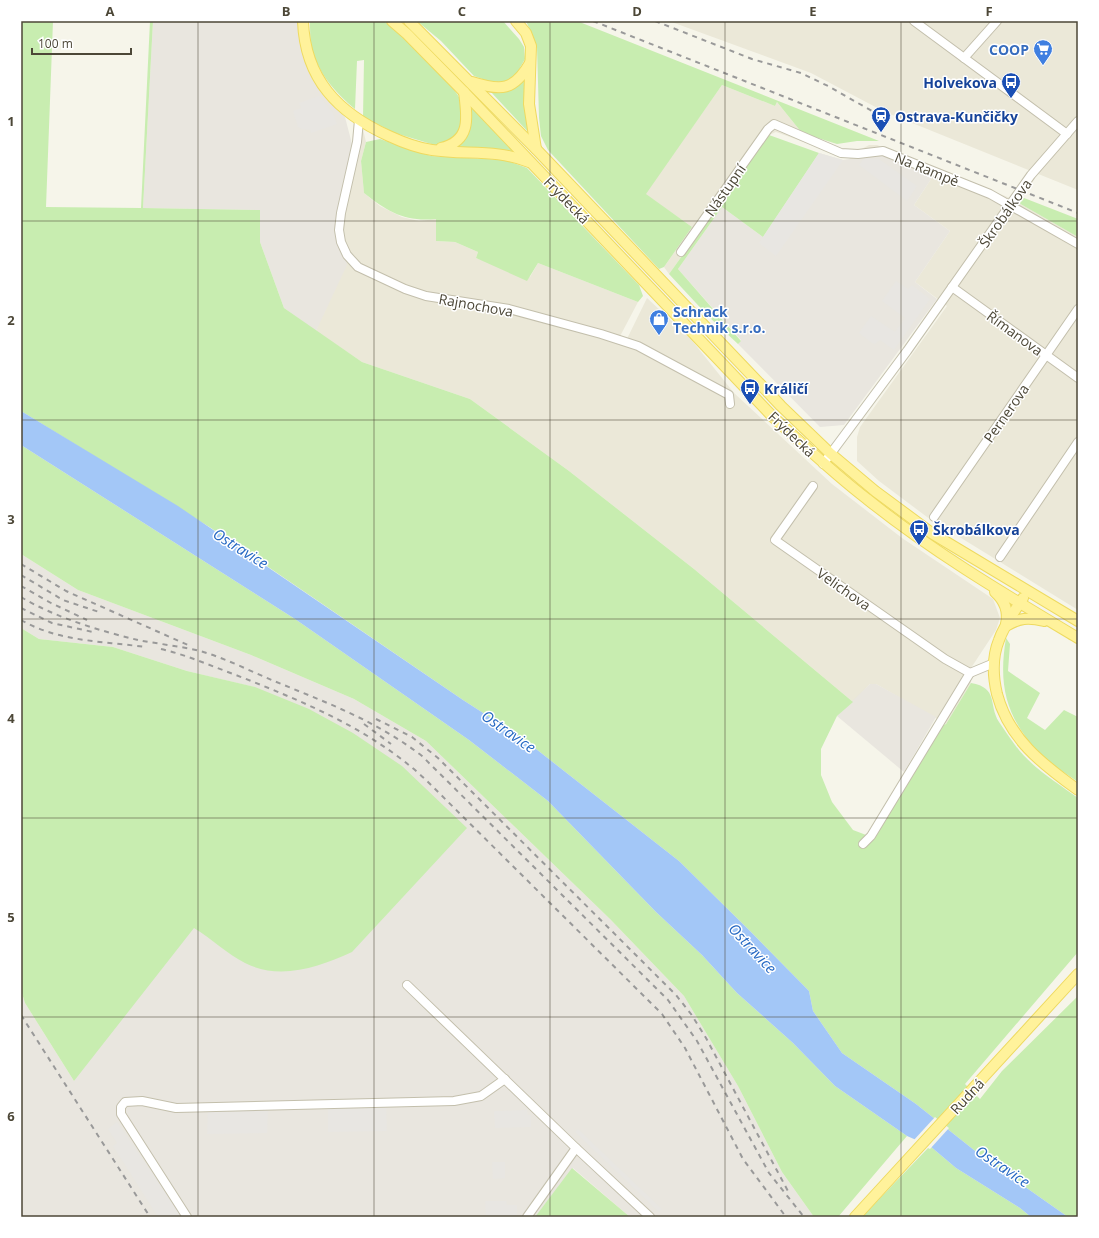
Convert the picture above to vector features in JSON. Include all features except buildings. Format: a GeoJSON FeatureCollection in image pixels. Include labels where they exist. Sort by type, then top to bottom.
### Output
{"type":"FeatureCollection","features":[{"type":"Feature","properties":{"kind":"main road"},"geometry":{"type":"LineString","coordinates":[[303,21],[306,47],[317,76],[330,95],[359,120],[392,137],[432,150],[497,153],[531,162]]}},
{"type":"Feature","properties":{"kind":"main road","name":"Frýdecká"},"geometry":{"type":"LineString","coordinates":[[392,21],[407,34],[464,92],[769,412],[823,464],[898,522],[981,579],[1078,638]]}},
{"type":"Feature","properties":{"kind":"main road","name":"Frýdecká"},"geometry":{"type":"LineString","coordinates":[[410,21],[536,149],[781,406],[831,454],[875,491],[933,534],[1078,621]]}},
{"type":"Feature","properties":{"kind":"main road"},"geometry":{"type":"LineString","coordinates":[[516,21],[530,40],[530,112],[536,149]]}},
{"type":"Feature","properties":{"kind":"main road"},"geometry":{"type":"LineString","coordinates":[[471,82],[492,87],[507,87],[518,80],[531,61]]}},
{"type":"Feature","properties":{"kind":"main road"},"geometry":{"type":"LineString","coordinates":[[432,150],[452,144],[463,133],[467,121],[464,92]]}},
{"type":"Feature","properties":{"kind":"main road"},"geometry":{"type":"LineString","coordinates":[[981,579],[1000,597],[1006,605],[1008,618],[1006,626]]}},
{"type":"Feature","properties":{"kind":"main road"},"geometry":{"type":"LineString","coordinates":[[1028,591],[1006,626],[998,642],[994,663],[997,694],[1003,714],[1012,731],[1032,754],[1078,790]]}},
{"type":"Feature","properties":{"kind":"main road"},"geometry":{"type":"LineString","coordinates":[[1006,626],[1016,620],[1027,617],[1055,624]]}},
{"type":"Feature","properties":{"kind":"main road","name":"Rudná"},"geometry":{"type":"LineString","coordinates":[[855,1217],[1078,974]]}},
{"type":"Feature","properties":{"kind":"street"},"geometry":{"type":"LineString","coordinates":[[914,21],[1067,134]]}},
{"type":"Feature","properties":{"kind":"street"},"geometry":{"type":"LineString","coordinates":[[964,58],[997,21]]}},
{"type":"Feature","properties":{"kind":"street","name":"Rajnochova"},"geometry":{"type":"LineString","coordinates":[[359,120],[357,142],[341,213],[339,230],[343,248],[355,265],[366,272],[405,290],[426,296],[509,310],[601,334],[638,346],[729,396],[730,404]]}},
{"type":"Feature","properties":{"kind":"street","name":"Škrobálkova"},"geometry":{"type":"LineString","coordinates":[[823,464],[1011,205],[1030,175],[1078,121]]}},
{"type":"Feature","properties":{"kind":"street","name":"Na Rampě"},"geometry":{"type":"LineString","coordinates":[[768,128],[774,124],[841,153],[858,154],[883,151],[990,194],[1078,244]]}},
{"type":"Feature","properties":{"kind":"street","name":"Nástupní"},"geometry":{"type":"LineString","coordinates":[[681,252],[768,128]]}},
{"type":"Feature","properties":{"kind":"street","name":"Římanova"},"geometry":{"type":"LineString","coordinates":[[952,287],[1078,378]]}},
{"type":"Feature","properties":{"kind":"street","name":"Pernerova"},"geometry":{"type":"LineString","coordinates":[[934,517],[1078,309]]}},
{"type":"Feature","properties":{"kind":"street"},"geometry":{"type":"LineString","coordinates":[[1000,557],[1078,442]]}},
{"type":"Feature","properties":{"kind":"street","name":"Velichova"},"geometry":{"type":"LineString","coordinates":[[813,486],[775,540],[945,659],[970,673]]}},
{"type":"Feature","properties":{"kind":"street"},"geometry":{"type":"LineString","coordinates":[[863,844],[871,836],[970,673],[994,663]]}},
{"type":"Feature","properties":{"kind":"street"},"geometry":{"type":"LineString","coordinates":[[407,985],[650,1217]]}},
{"type":"Feature","properties":{"kind":"street"},"geometry":{"type":"LineString","coordinates":[[187,1217],[121,1114],[121,1107],[125,1102],[142,1101],[176,1108],[454,1101],[481,1096],[505,1078]]}},
{"type":"Feature","properties":{"kind":"street"},"geometry":{"type":"LineString","coordinates":[[527,1217],[576,1148]]}},
{"type":"Feature","properties":{"kind":"shaded area"},"geometry":{"type":"Polygon","coordinates":[[[153,21],[299,21],[299,37],[312,79],[345,117],[352,144],[340,222],[347,265],[316,331],[284,308],[260,242],[260,210],[143,208],[153,21]]]}},
{"type":"Feature","properties":{"kind":"shaded area"},"geometry":{"type":"Polygon","coordinates":[[[669,21],[1078,21],[1078,190],[885,112],[811,73],[669,21]]]}},
{"type":"Feature","properties":{"kind":"shaded area"},"geometry":{"type":"Polygon","coordinates":[[[722,85],[775,106],[777,102],[802,133],[849,152],[856,152],[869,145],[877,145],[1010,198],[1078,237],[1078,610],[927,517],[879,481],[857,461],[857,437],[860,427],[947,306],[915,282],[950,231],[914,205],[933,176],[879,154],[851,159],[776,132],[769,135],[669,274],[664,267],[692,227],[645,194],[722,85]]]}},
{"type":"Feature","properties":{"kind":"shaded area"},"geometry":{"type":"Polygon","coordinates":[[[319,96],[333,113],[337,124],[311,133],[310,130],[298,127],[293,111],[301,108],[299,103],[319,96]]]}},
{"type":"Feature","properties":{"kind":"shaded area"},"geometry":{"type":"Polygon","coordinates":[[[362,125],[366,142],[361,161],[364,193],[380,206],[402,217],[419,221],[436,219],[436,241],[455,242],[478,252],[476,258],[530,277],[538,263],[638,302],[617,342],[624,345],[647,298],[690,338],[734,393],[832,484],[902,538],[993,599],[1000,618],[996,630],[971,668],[971,683],[946,724],[876,684],[870,684],[853,702],[694,569],[569,471],[470,399],[362,362],[316,331],[338,270],[335,221],[362,125]]]}},
{"type":"Feature","properties":{"kind":"shaded area"},"geometry":{"type":"Polygon","coordinates":[[[819,153],[843,160],[879,154],[933,176],[914,205],[950,231],[915,282],[937,299],[844,425],[820,427],[738,344],[741,340],[678,269],[722,207],[763,237],[819,153]]]}},
{"type":"Feature","properties":{"kind":"shaded area"},"geometry":{"type":"Polygon","coordinates":[[[819,153],[843,160],[776,256],[759,243],[819,153]]]}},
{"type":"Feature","properties":{"kind":"shaded area"},"geometry":{"type":"Polygon","coordinates":[[[864,158],[879,159],[917,186],[907,201],[859,165],[864,158]]]}},
{"type":"Feature","properties":{"kind":"shaded area"},"geometry":{"type":"Polygon","coordinates":[[[896,281],[908,289],[912,285],[930,299],[894,350],[880,340],[875,344],[872,343],[859,333],[871,316],[895,332],[905,318],[882,301],[896,281]]]}},
{"type":"Feature","properties":{"kind":"shaded area"},"geometry":{"type":"Polygon","coordinates":[[[21,554],[78,590],[251,655],[354,699],[426,741],[610,919],[684,996],[738,1086],[782,1172],[814,1217],[630,1217],[573,1168],[535,1217],[21,1217],[21,990],[25,1003],[74,1081],[254,687],[187,671],[113,647],[39,639],[21,628],[21,554]]]}},
{"type":"Feature","properties":{"kind":"shaded area"},"geometry":{"type":"Polygon","coordinates":[[[870,684],[876,684],[936,717],[904,772],[837,716],[870,684]]]}},
{"type":"Feature","properties":{"kind":"shaded area"},"geometry":{"type":"Polygon","coordinates":[[[386,1106],[387,1131],[328,1132],[328,1107],[386,1106]]]}},
{"type":"Feature","properties":{"kind":"shaded area"},"geometry":{"type":"Polygon","coordinates":[[[268,1108],[267,1133],[207,1134],[208,1109],[268,1108]]]}},
{"type":"Feature","properties":{"kind":"shaded area"},"geometry":{"type":"Polygon","coordinates":[[[527,1110],[528,1115],[531,1115],[531,1127],[495,1128],[494,1111],[527,1110]]]}},
{"type":"Feature","properties":{"kind":"shaded area"},"geometry":{"type":"Polygon","coordinates":[[[117,1122],[181,1217],[158,1217],[113,1146],[117,1143],[108,1129],[117,1122]]]}},
{"type":"Feature","properties":{"kind":"shaded area"},"geometry":{"type":"Polygon","coordinates":[[[578,1129],[662,1209],[659,1212],[575,1132],[578,1129]]]}},
{"type":"Feature","properties":{"kind":"shaded area"},"geometry":{"type":"Polygon","coordinates":[[[492,1162],[505,1162],[505,1178],[493,1179],[492,1162]]]}},
{"type":"Feature","properties":{"kind":"shaded area"},"geometry":{"type":"Polygon","coordinates":[[[485,1201],[506,1201],[507,1205],[517,1205],[517,1216],[486,1217],[485,1201]]]}},
{"type":"Feature","properties":{"kind":"green space"},"geometry":{"type":"Polygon","coordinates":[[[21,21],[53,21],[46,207],[141,208],[150,21],[153,21],[143,208],[260,210],[260,242],[284,308],[362,362],[470,399],[569,471],[694,569],[853,702],[837,716],[821,749],[821,775],[832,802],[853,830],[874,838],[941,726],[946,724],[971,683],[980,685],[986,689],[991,698],[999,722],[1021,753],[1044,774],[1078,798],[1078,952],[965,1084],[980,1099],[1002,1071],[1078,996],[1078,1217],[1068,1217],[984,1158],[916,1104],[842,1053],[813,1011],[809,991],[679,861],[522,738],[463,700],[211,528],[21,411],[21,21]]]}},
{"type":"Feature","properties":{"kind":"green space"},"geometry":{"type":"Polygon","coordinates":[[[310,21],[384,21],[439,72],[458,95],[462,103],[463,115],[457,136],[438,146],[395,133],[363,117],[364,60],[357,61],[355,109],[341,97],[329,83],[319,67],[310,39],[310,21]]]}},
{"type":"Feature","properties":{"kind":"green space"},"geometry":{"type":"Polygon","coordinates":[[[417,21],[503,21],[524,47],[525,59],[517,73],[507,81],[488,81],[474,76],[441,41],[417,21]]]}},
{"type":"Feature","properties":{"kind":"green space"},"geometry":{"type":"Polygon","coordinates":[[[526,21],[577,21],[879,141],[857,141],[837,144],[802,133],[777,102],[775,106],[722,85],[646,194],[692,227],[664,267],[659,269],[548,150],[541,136],[539,118],[537,47],[526,21]]]}},
{"type":"Feature","properties":{"kind":"green space"},"geometry":{"type":"Polygon","coordinates":[[[527,75],[530,134],[490,91],[506,90],[511,88],[523,80],[527,75]]]}},
{"type":"Feature","properties":{"kind":"green space"},"geometry":{"type":"Polygon","coordinates":[[[470,106],[515,153],[452,149],[470,106]]]}},
{"type":"Feature","properties":{"kind":"green space"},"geometry":{"type":"Polygon","coordinates":[[[769,135],[819,153],[763,237],[722,207],[678,269],[741,341],[738,344],[709,317],[669,274],[769,135]]]}},
{"type":"Feature","properties":{"kind":"green space"},"geometry":{"type":"Polygon","coordinates":[[[380,139],[431,156],[505,160],[527,168],[639,285],[643,296],[638,302],[538,263],[527,281],[476,258],[478,252],[455,242],[436,241],[436,219],[415,219],[397,214],[381,206],[364,193],[361,161],[366,142],[380,139]]]}},
{"type":"Feature","properties":{"kind":"green space"},"geometry":{"type":"Polygon","coordinates":[[[1019,196],[1078,219],[1078,237],[1017,202],[1019,196]]]}},
{"type":"Feature","properties":{"kind":"green space"},"geometry":{"type":"Polygon","coordinates":[[[21,445],[295,619],[469,740],[548,801],[656,912],[702,955],[737,993],[793,1043],[835,1086],[907,1136],[838,1217],[814,1217],[782,1172],[738,1086],[684,996],[610,919],[426,741],[354,699],[251,655],[78,590],[21,554],[21,445]]]}},
{"type":"Feature","properties":{"kind":"green space"},"geometry":{"type":"Polygon","coordinates":[[[21,628],[39,639],[113,647],[187,671],[255,687],[309,709],[353,733],[402,766],[467,828],[352,952],[326,963],[299,970],[286,971],[272,971],[258,968],[238,959],[194,928],[74,1081],[25,1003],[21,990],[21,628]]]}},
{"type":"Feature","properties":{"kind":"green space"},"geometry":{"type":"Polygon","coordinates":[[[1006,638],[1010,644],[1008,671],[1040,693],[1027,718],[1045,730],[1064,710],[1078,717],[1078,782],[1053,765],[1039,753],[1019,727],[1012,713],[1004,686],[1003,671],[1006,638]]]}},
{"type":"Feature","properties":{"kind":"green space"},"geometry":{"type":"Polygon","coordinates":[[[930,1146],[956,1168],[1020,1208],[1031,1217],[862,1217],[930,1146]]]}},
{"type":"Feature","properties":{"kind":"green space"},"geometry":{"type":"Polygon","coordinates":[[[572,1168],[630,1217],[535,1217],[572,1168]]]}},
{"type":"Feature","properties":{"kind":"water","name":"Ostravice"},"geometry":{"type":"Polygon","coordinates":[[[21,411],[178,506],[463,700],[522,738],[679,861],[809,991],[813,1011],[842,1053],[916,1104],[984,1158],[1068,1217],[1031,1217],[1020,1208],[956,1168],[930,1146],[907,1136],[835,1086],[793,1043],[737,993],[702,955],[656,912],[548,801],[469,740],[295,619],[21,445],[21,411]]]}},
{"type":"Feature","properties":{"kind":"pier"},"geometry":{"type":"Polygon","coordinates":[[[935,1117],[949,1128],[930,1149],[913,1141],[935,1117]]]}},
{"type":"Feature","properties":{"kind":"railway"},"geometry":{"type":"LineString","coordinates":[[593,21],[1078,213]]}},
{"type":"Feature","properties":{"kind":"railway"},"geometry":{"type":"LineString","coordinates":[[655,21],[752,59],[801,73],[828,86],[879,115]]}},
{"type":"Feature","properties":{"kind":"railway"},"geometry":{"type":"LineString","coordinates":[[21,564],[66,591],[188,645]]}},
{"type":"Feature","properties":{"kind":"railway"},"geometry":{"type":"LineString","coordinates":[[21,575],[63,600],[102,613]]}},
{"type":"Feature","properties":{"kind":"railway"},"geometry":{"type":"LineString","coordinates":[[21,586],[51,603],[87,620]]}},
{"type":"Feature","properties":{"kind":"railway"},"geometry":{"type":"LineString","coordinates":[[21,597],[48,611],[93,628],[138,640],[200,651],[228,661],[369,722],[387,732],[422,756],[668,1000],[697,1041],[769,1173],[804,1217]]}},
{"type":"Feature","properties":{"kind":"railway"},"geometry":{"type":"LineString","coordinates":[[21,608],[52,623],[93,632]]}},
{"type":"Feature","properties":{"kind":"railway"},"geometry":{"type":"LineString","coordinates":[[21,620],[50,633],[66,637],[145,647]]}},
{"type":"Feature","properties":{"kind":"railway"},"geometry":{"type":"LineString","coordinates":[[161,649],[190,657],[236,675],[336,718],[382,745],[425,779],[662,1014],[685,1048],[743,1159],[786,1217]]}},
{"type":"Feature","properties":{"kind":"railway"},"geometry":{"type":"LineString","coordinates":[[376,719],[412,737],[438,758],[676,995],[691,1014],[706,1038],[789,1193]]}},
{"type":"Feature","properties":{"kind":"railway"},"geometry":{"type":"LineString","coordinates":[[364,724],[391,744]]}},
{"type":"Feature","properties":{"kind":"railway"},"geometry":{"type":"LineString","coordinates":[[21,1015],[150,1217]]}},
{"type":"Feature","properties":{"kind":"place","name":"COOP"},"geometry":{"type":"Point","coordinates":[1043,66]}},
{"type":"Feature","properties":{"kind":"place","name":"Holvekova"},"geometry":{"type":"Point","coordinates":[1011,99]}},
{"type":"Feature","properties":{"kind":"place","name":"Ostrava-Kunčičky"},"geometry":{"type":"Point","coordinates":[881,133]}},
{"type":"Feature","properties":{"kind":"place","name":"Schrack Technik s.r.o."},"geometry":{"type":"Point","coordinates":[659,336]}},
{"type":"Feature","properties":{"kind":"place","name":"Králičí"},"geometry":{"type":"Point","coordinates":[750,405]}},
{"type":"Feature","properties":{"kind":"place","name":"Škrobálkova"},"geometry":{"type":"Point","coordinates":[919,546]}}]}
